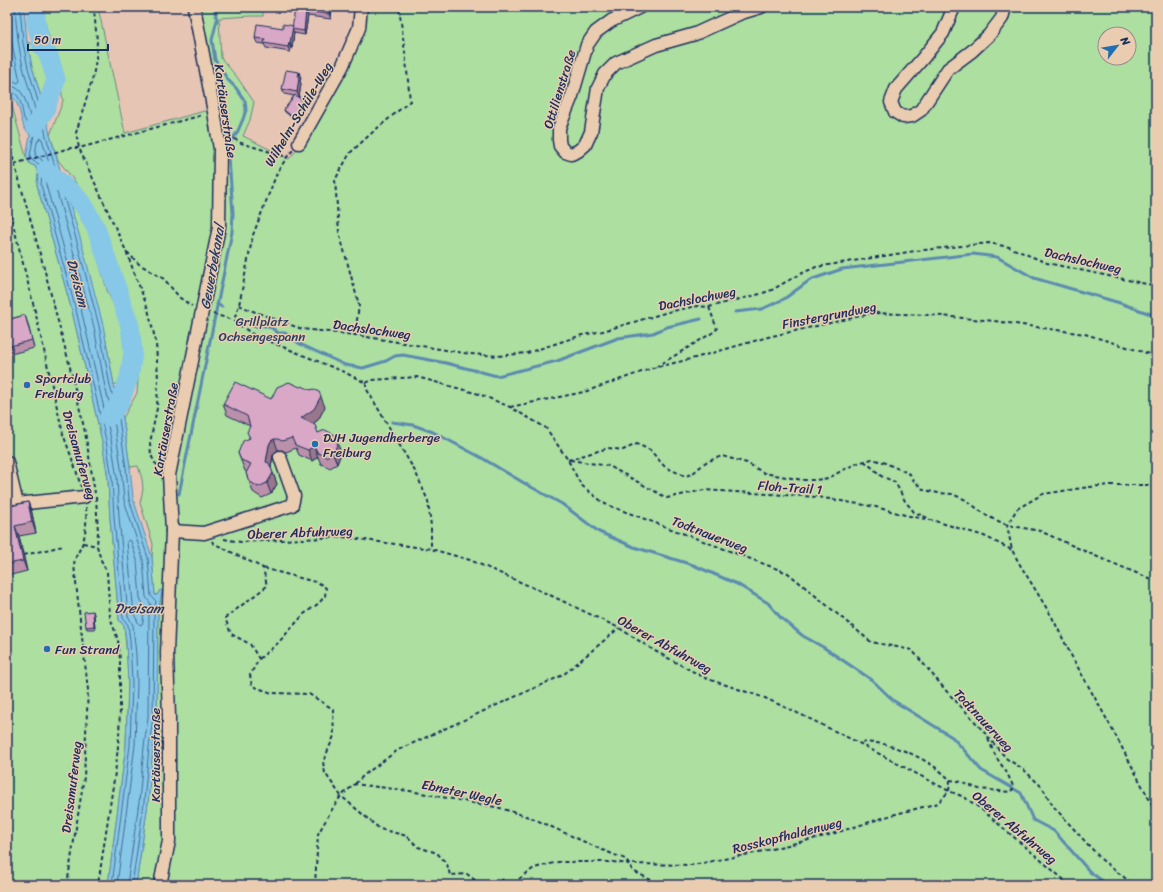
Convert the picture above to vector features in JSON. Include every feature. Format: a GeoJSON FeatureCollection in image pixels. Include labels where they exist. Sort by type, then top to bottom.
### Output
{"type":"FeatureCollection","features":[{"type":"Feature","properties":{"kind":"street","name":"Kartäuserstraße"},"geometry":{"type":"LineString","coordinates":[[160,885],[169,841],[169,718],[167,653],[172,531],[169,475],[205,312],[219,227],[220,149],[194,7]]}},
{"type":"Feature","properties":{"kind":"street","name":"Wilhelm-Schüle-Weg"},"geometry":{"type":"LineString","coordinates":[[299,143],[342,67],[358,28],[361,7]]}},
{"type":"Feature","properties":{"kind":"street","name":"Ottilienstraße"},"geometry":{"type":"LineString","coordinates":[[640,7],[611,21],[596,32],[587,45],[572,96],[559,128],[560,146],[565,152],[571,154],[578,151],[585,145],[591,132],[598,88],[605,74],[616,63],[656,45],[695,34],[741,13],[761,7]]}},
{"type":"Feature","properties":{"kind":"street"},"geometry":{"type":"LineString","coordinates":[[954,7],[943,33],[896,89],[891,102],[895,112],[903,117],[912,116],[921,110],[948,69],[989,36],[1002,18],[1005,7]]}},
{"type":"Feature","properties":{"kind":"street"},"geometry":{"type":"LineString","coordinates":[[172,531],[206,535],[292,505],[294,496],[280,457]]}},
{"type":"Feature","properties":{"kind":"street"},"geometry":{"type":"LineString","coordinates":[[7,462],[15,505],[84,497]]}},
{"type":"Feature","properties":{"kind":"path"},"geometry":{"type":"LineString","coordinates":[[92,7],[94,10],[97,41],[96,59],[93,77],[76,133],[79,148],[126,251],[148,309],[156,343],[158,379],[157,408],[150,443],[151,455],[155,463],[169,475]]}},
{"type":"Feature","properties":{"kind":"path"},"geometry":{"type":"LineString","coordinates":[[355,335],[359,305],[339,232],[335,180],[350,153],[410,101],[400,7]]}},
{"type":"Feature","properties":{"kind":"path"},"geometry":{"type":"LineString","coordinates":[[15,164],[70,148],[79,148],[214,112]]}},
{"type":"Feature","properties":{"kind":"path"},"geometry":{"type":"LineString","coordinates":[[218,133],[225,133],[241,143],[287,157]]}},
{"type":"Feature","properties":{"kind":"path"},"geometry":{"type":"LineString","coordinates":[[7,136],[13,160]]}},
{"type":"Feature","properties":{"kind":"path","name":"Wilhelm-Schüle-Weg"},"geometry":{"type":"LineString","coordinates":[[239,304],[253,236],[277,173],[287,157],[299,143]]}},
{"type":"Feature","properties":{"kind":"path"},"geometry":{"type":"LineString","coordinates":[[7,147],[15,164],[44,268],[85,432],[97,503],[97,546],[101,560],[107,572],[106,586],[110,617],[119,647],[119,736],[109,814],[102,847],[98,885]]}},
{"type":"Feature","properties":{"kind":"path","name":"Dreisamuferweg"},"geometry":{"type":"LineString","coordinates":[[7,200],[36,315],[63,434],[84,497],[86,512],[86,527],[83,543],[75,558],[74,565],[88,690],[84,777],[67,885]]}},
{"type":"Feature","properties":{"kind":"path","name":"Dachslochweg"},"geometry":{"type":"LineString","coordinates":[[239,304],[250,310],[302,329],[355,335],[470,354],[498,356],[527,353],[582,335],[602,331],[668,312],[697,306],[710,307],[760,294],[772,290],[798,275],[816,267],[915,251],[989,243],[1009,247],[1047,263],[1156,286]]}},
{"type":"Feature","properties":{"kind":"path"},"geometry":{"type":"LineString","coordinates":[[126,251],[139,264],[164,279],[180,298],[205,312],[234,320],[254,334],[344,372],[366,383],[366,388],[416,473],[428,501],[432,526],[431,548]]}},
{"type":"Feature","properties":{"kind":"path"},"geometry":{"type":"LineString","coordinates":[[234,320],[239,304]]}},
{"type":"Feature","properties":{"kind":"path"},"geometry":{"type":"LineString","coordinates":[[653,368],[717,329],[710,307]]}},
{"type":"Feature","properties":{"kind":"path","name":"Finstergrundweg"},"geometry":{"type":"LineString","coordinates":[[510,407],[584,392],[653,368],[695,358],[768,337],[874,313],[931,315],[979,319],[1086,334],[1156,356]]}},
{"type":"Feature","properties":{"kind":"path","name":"Todtnauerweg"},"geometry":{"type":"LineString","coordinates":[[366,383],[372,380],[417,377],[479,394],[510,407],[546,428],[568,460],[581,485],[605,504],[788,572],[871,642],[912,650],[1007,759],[1023,769],[1042,787],[1053,806],[1102,860],[1134,885]]}},
{"type":"Feature","properties":{"kind":"path"},"geometry":{"type":"LineString","coordinates":[[568,460],[608,448],[623,450],[636,444],[650,450],[665,467],[685,476],[692,474],[706,462],[722,456],[747,462],[764,473],[809,480],[829,478],[843,470],[872,459],[883,462],[910,474],[914,481],[924,490],[952,494],[966,500],[987,516],[1007,525],[1040,531],[1156,581]]}},
{"type":"Feature","properties":{"kind":"path","name":"Floh-Trail 1"},"geometry":{"type":"LineString","coordinates":[[568,460],[609,466],[667,498],[704,490],[818,497],[876,506],[905,515],[935,521],[984,536],[1012,550]]}},
{"type":"Feature","properties":{"kind":"path"},"geometry":{"type":"LineString","coordinates":[[864,462],[881,476],[895,482],[905,501],[914,512],[935,521]]}},
{"type":"Feature","properties":{"kind":"path"},"geometry":{"type":"LineString","coordinates":[[1156,485],[1111,485],[1043,494],[1017,509],[1007,525],[1012,550],[1052,617],[1156,812]]}},
{"type":"Feature","properties":{"kind":"path"},"geometry":{"type":"LineString","coordinates":[[206,535],[213,543],[263,568],[319,583],[326,588],[325,596],[319,603],[304,614],[278,643],[259,658],[250,675],[252,686],[272,693],[309,694],[333,709],[334,736],[323,762],[325,773],[341,796],[380,829],[407,836],[418,847],[437,853],[447,864],[450,875],[467,874],[481,885]]}},
{"type":"Feature","properties":{"kind":"path","name":"Oberer Abfuhrweg"},"geometry":{"type":"LineString","coordinates":[[206,535],[241,542],[343,537],[431,548],[470,560],[552,596],[619,628],[655,651],[705,678],[765,698],[857,742],[949,791],[964,797],[981,809],[1070,885]]}},
{"type":"Feature","properties":{"kind":"path"},"geometry":{"type":"LineString","coordinates":[[83,543],[97,546]]}},
{"type":"Feature","properties":{"kind":"path"},"geometry":{"type":"LineString","coordinates":[[24,555],[63,546]]}},
{"type":"Feature","properties":{"kind":"path"},"geometry":{"type":"LineString","coordinates":[[259,658],[250,644],[232,634],[225,618],[267,586],[263,568]]}},
{"type":"Feature","properties":{"kind":"path"},"geometry":{"type":"LineString","coordinates":[[315,885],[318,834],[341,796],[355,784],[398,750],[563,675],[619,628]]}},
{"type":"Feature","properties":{"kind":"path"},"geometry":{"type":"LineString","coordinates":[[114,646],[119,647]]}},
{"type":"Feature","properties":{"kind":"path"},"geometry":{"type":"LineString","coordinates":[[115,659],[120,659]]}},
{"type":"Feature","properties":{"kind":"path"},"geometry":{"type":"LineString","coordinates":[[115,710],[120,710]]}},
{"type":"Feature","properties":{"kind":"path"},"geometry":{"type":"LineString","coordinates":[[114,736],[119,736]]}},
{"type":"Feature","properties":{"kind":"path"},"geometry":{"type":"LineString","coordinates":[[857,742],[889,745],[918,757],[942,772],[950,780],[958,781],[979,789],[1010,792],[1014,788],[1007,773],[996,757],[987,736]]}},
{"type":"Feature","properties":{"kind":"path"},"geometry":{"type":"LineString","coordinates":[[110,766],[116,766]]}},
{"type":"Feature","properties":{"kind":"path"},"geometry":{"type":"LineString","coordinates":[[949,791],[950,780]]}},
{"type":"Feature","properties":{"kind":"path","name":"Ebneter Wegle"},"geometry":{"type":"LineString","coordinates":[[355,784],[410,791],[500,808],[532,818],[600,849],[625,858],[633,871],[661,885]]}},
{"type":"Feature","properties":{"kind":"path","name":"Rosskopfhaldenweg"},"geometry":{"type":"LineString","coordinates":[[515,885],[519,879],[534,868],[558,862],[613,862],[630,864],[692,865],[755,853],[829,835],[892,815],[938,803],[949,791]]}},
{"type":"Feature","properties":{"kind":"path"},"geometry":{"type":"LineString","coordinates":[[494,885],[504,879],[507,885]]}},
{"type":"Feature","properties":{"kind":"green space","name":"Grillplatz Ochsengespann"},"geometry":{"type":"Polygon","coordinates":[[[43,7],[98,7],[125,133],[208,110],[187,7],[263,7],[263,16],[219,18],[221,58],[237,77],[254,102],[250,120],[243,136],[289,159],[305,140],[350,64],[365,23],[366,7],[1156,7],[1156,885],[136,885],[148,803],[157,717],[158,613],[162,591],[160,590],[157,595],[155,595],[152,557],[153,544],[140,503],[143,489],[142,479],[138,466],[130,467],[123,418],[137,393],[139,367],[136,335],[107,239],[91,204],[58,160],[50,135],[63,101],[59,73],[43,15],[43,7]],[[219,88],[216,89],[223,132],[231,133],[224,90],[219,88]]]}},
{"type":"Feature","properties":{"kind":"green space"},"geometry":{"type":"Polygon","coordinates":[[[27,42],[37,46],[49,71],[49,87],[41,97],[32,67],[27,42]]]}},
{"type":"Feature","properties":{"kind":"green space"},"geometry":{"type":"Polygon","coordinates":[[[7,68],[9,74],[9,95],[26,157],[30,164],[35,166],[38,173],[37,185],[72,311],[102,441],[108,479],[119,620],[124,626],[128,683],[126,745],[108,885],[7,885],[7,68]]]}},
{"type":"Feature","properties":{"kind":"green space"},"geometry":{"type":"Polygon","coordinates":[[[69,200],[74,201],[91,236],[108,293],[124,325],[127,359],[124,380],[114,385],[106,341],[69,200]]]}},
{"type":"Feature","properties":{"kind":"water","name":"Dreisam"},"geometry":{"type":"Polygon","coordinates":[[[7,7],[24,7],[27,42],[32,67],[103,325],[114,385],[123,418],[133,498],[152,557],[155,595],[157,595],[160,590],[162,591],[158,613],[157,717],[148,803],[136,885],[108,885],[126,745],[128,683],[124,626],[119,620],[108,479],[102,441],[72,311],[37,185],[38,173],[35,166],[30,164],[26,157],[30,135],[24,127],[16,101],[9,95],[9,74],[7,68],[7,7]]]}},
{"type":"Feature","properties":{"kind":"building"},"geometry":{"type":"Polygon","coordinates":[[[287,7],[330,7],[329,14],[306,11],[304,31],[292,29],[295,9],[287,7]]]}},
{"type":"Feature","properties":{"kind":"building"},"geometry":{"type":"Polygon","coordinates":[[[257,24],[283,28],[283,24],[293,26],[288,47],[264,43],[265,39],[255,38],[257,24]]]}},
{"type":"Feature","properties":{"kind":"building"},"geometry":{"type":"Polygon","coordinates":[[[286,70],[299,72],[297,92],[282,89],[286,70]]]}},
{"type":"Feature","properties":{"kind":"building"},"geometry":{"type":"Polygon","coordinates":[[[295,95],[306,103],[294,118],[284,110],[295,95]]]}},
{"type":"Feature","properties":{"kind":"building"},"geometry":{"type":"Polygon","coordinates":[[[25,315],[32,340],[7,347],[7,320],[25,315]]]}},
{"type":"Feature","properties":{"kind":"building","name":"DJH Jugendherberge Freiburg"},"geometry":{"type":"Polygon","coordinates":[[[235,382],[271,399],[277,387],[289,382],[300,387],[302,386],[311,390],[314,389],[319,392],[321,396],[314,409],[301,418],[315,425],[318,433],[325,430],[335,435],[338,443],[333,453],[326,457],[318,453],[314,446],[308,450],[295,445],[292,438],[282,441],[274,439],[269,445],[266,462],[269,463],[273,473],[267,483],[258,487],[249,481],[246,473],[251,464],[241,460],[238,453],[243,441],[250,438],[247,432],[250,426],[247,416],[223,404],[235,382]]]}},
{"type":"Feature","properties":{"kind":"building"},"geometry":{"type":"Polygon","coordinates":[[[7,497],[10,500],[11,506],[28,502],[32,522],[15,526],[23,561],[7,564],[7,497]]]}},
{"type":"Feature","properties":{"kind":"building"},"geometry":{"type":"Polygon","coordinates":[[[93,611],[94,626],[86,627],[84,612],[93,611]]]}},
{"type":"Feature","properties":{"kind":"waterway"},"geometry":{"type":"LineString","coordinates":[[35,126],[45,110],[56,80],[49,56],[42,46],[36,23],[36,7]]}},
{"type":"Feature","properties":{"kind":"waterway","name":"Gewerbekanal"},"geometry":{"type":"LineString","coordinates":[[179,494],[232,232],[233,213],[228,145],[237,133],[246,110],[245,101],[228,80],[215,60],[212,40],[217,20],[214,7]]}},
{"type":"Feature","properties":{"kind":"waterway"},"geometry":{"type":"LineString","coordinates":[[46,170],[76,196],[84,206],[96,228],[130,326],[133,352],[129,378],[119,404],[109,417]]}},
{"type":"Feature","properties":{"kind":"waterway"},"geometry":{"type":"LineString","coordinates":[[735,312],[762,309],[784,299],[810,280],[842,269],[973,254],[997,257],[1034,278],[1120,303],[1156,316]]}},
{"type":"Feature","properties":{"kind":"waterway","name":"Gewerbekanal"},"geometry":{"type":"LineString","coordinates":[[217,304],[222,307]]}},
{"type":"Feature","properties":{"kind":"waterway"},"geometry":{"type":"LineString","coordinates":[[245,321],[259,328],[261,325],[272,328],[278,333],[285,333],[300,344],[345,365],[363,368],[386,361],[395,356],[403,355],[446,363],[497,376],[557,361],[618,338],[653,333],[667,327],[701,319]]}},
{"type":"Feature","properties":{"kind":"waterway"},"geometry":{"type":"LineString","coordinates":[[392,422],[413,425],[433,432],[482,458],[562,504],[599,532],[634,547],[693,565],[737,584],[768,603],[780,617],[803,636],[823,647],[872,680],[894,701],[952,737],[981,770],[1021,793],[1033,820],[1054,831],[1090,872],[1108,885]]}},
{"type":"Feature","properties":{"kind":"place","name":"Sportclub Freiburg"},"geometry":{"type":"Point","coordinates":[27,385]}},
{"type":"Feature","properties":{"kind":"place","name":"DJH Jugendherberge Freiburg"},"geometry":{"type":"Point","coordinates":[315,444]}},
{"type":"Feature","properties":{"kind":"place","name":"Fun Strand"},"geometry":{"type":"Point","coordinates":[47,649]}}]}
